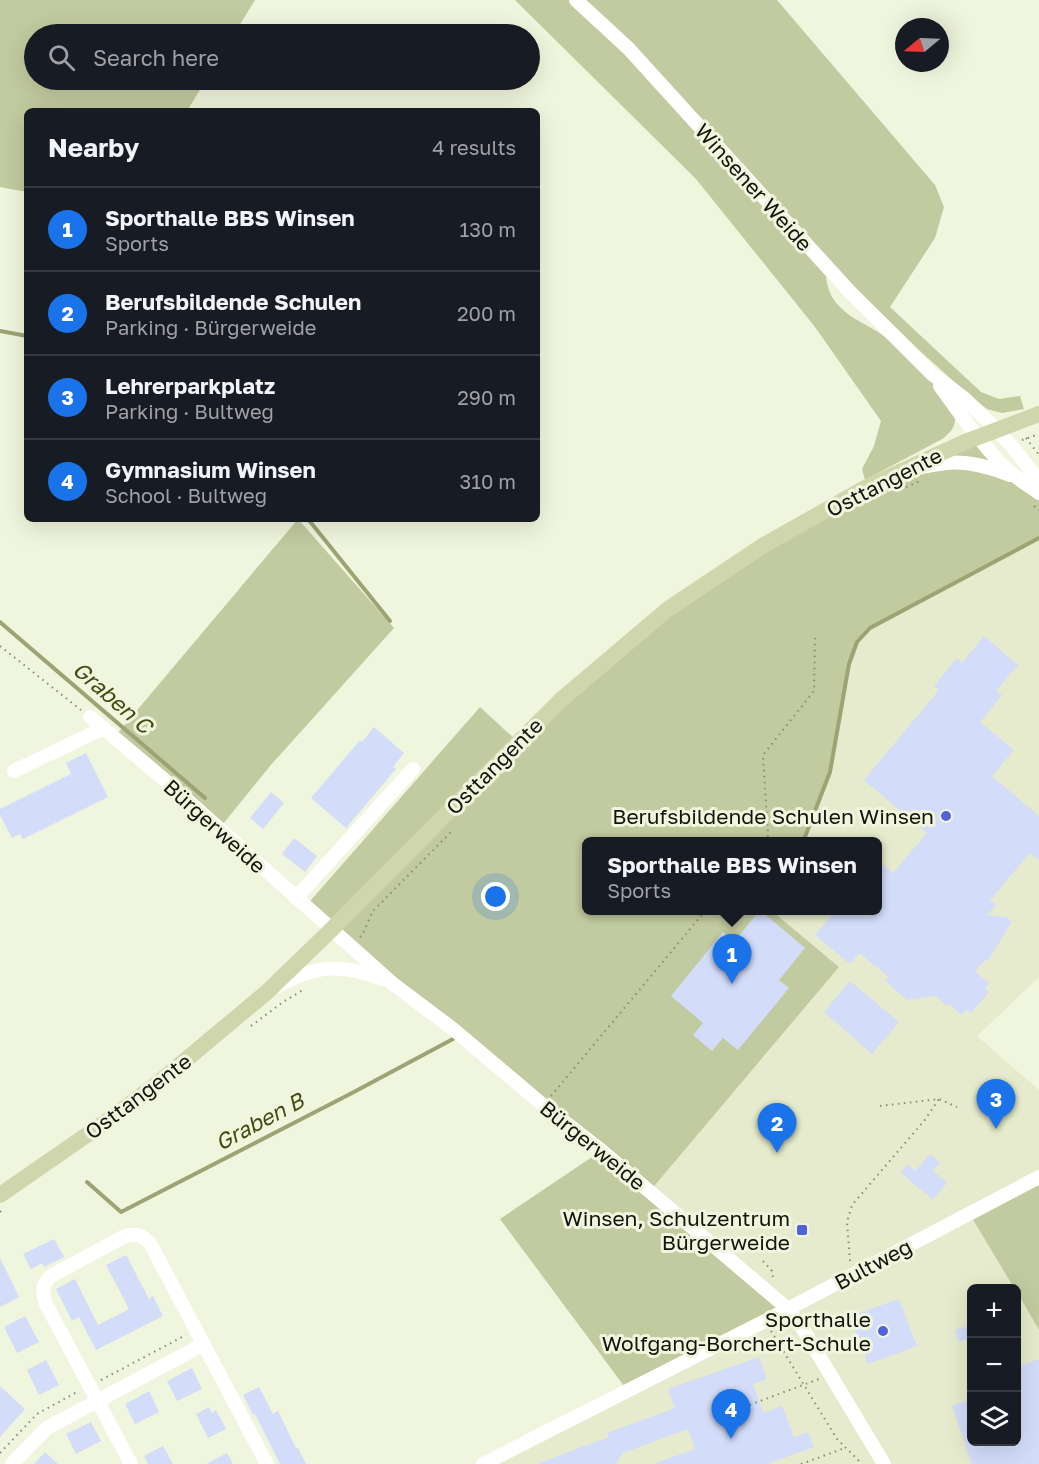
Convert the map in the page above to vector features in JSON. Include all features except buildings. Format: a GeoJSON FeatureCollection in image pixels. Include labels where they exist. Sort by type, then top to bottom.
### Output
{"type":"FeatureCollection","features":[{"type":"Feature","properties":{"kind":"main road","name":"Osttangente"},"geometry":{"type":"LineString","coordinates":[[4,1201],[158,1083],[267,992],[563,698],[668,609],[764,545],[867,487],[901,479],[979,436],[1039,414]]}},
{"type":"Feature","properties":{"kind":"street","name":"Winsener Weide"},"geometry":{"type":"LineString","coordinates":[[576,0],[628,48],[850,292],[932,374],[964,398],[996,429],[1039,481]]}},
{"type":"Feature","properties":{"kind":"street","name":"Winsener Weide"},"geometry":{"type":"LineString","coordinates":[[932,374],[954,407],[1002,465],[1019,479]]}},
{"type":"Feature","properties":{"kind":"street"},"geometry":{"type":"LineString","coordinates":[[901,479],[946,463],[974,464],[1019,479],[1035,498]]}},
{"type":"Feature","properties":{"kind":"street","name":"Bürgerweide"},"geometry":{"type":"LineString","coordinates":[[90,717],[166,781],[392,983],[453,1029],[788,1309],[803,1329],[884,1464]]}},
{"type":"Feature","properties":{"kind":"street"},"geometry":{"type":"LineString","coordinates":[[14,771],[104,728]]}},
{"type":"Feature","properties":{"kind":"street"},"geometry":{"type":"LineString","coordinates":[[296,898],[413,769]]}},
{"type":"Feature","properties":{"kind":"street","name":"Bürgerweide"},"geometry":{"type":"LineString","coordinates":[[267,992],[293,978],[330,968],[357,970],[392,983]]}},
{"type":"Feature","properties":{"kind":"street","name":"Bultweg"},"geometry":{"type":"LineString","coordinates":[[483,1464],[765,1321],[1039,1177]]}},
{"type":"Feature","properties":{"kind":"street"},"geometry":{"type":"LineString","coordinates":[[131,1464],[46,1304],[43,1293],[44,1282],[51,1275],[125,1236],[134,1234],[142,1236],[150,1243],[267,1464]]}},
{"type":"Feature","properties":{"kind":"street"},"geometry":{"type":"LineString","coordinates":[[12,1464],[47,1428],[204,1344]]}},
{"type":"Feature","properties":{"kind":"path"},"geometry":{"type":"LineString","coordinates":[[1011,445],[1039,434]]}},
{"type":"Feature","properties":{"kind":"path"},"geometry":{"type":"LineString","coordinates":[[1026,438],[1039,455]]}},
{"type":"Feature","properties":{"kind":"path"},"geometry":{"type":"LineString","coordinates":[[901,479],[925,480]]}},
{"type":"Feature","properties":{"kind":"path"},"geometry":{"type":"LineString","coordinates":[[1035,498],[1039,510]]}},
{"type":"Feature","properties":{"kind":"path"},"geometry":{"type":"LineString","coordinates":[[768,837],[764,755],[814,691],[815,638]]}},
{"type":"Feature","properties":{"kind":"path"},"geometry":{"type":"LineString","coordinates":[[0,646],[90,717]]}},
{"type":"Feature","properties":{"kind":"path"},"geometry":{"type":"LineString","coordinates":[[349,946],[363,935],[366,923],[373,911],[456,827]]}},
{"type":"Feature","properties":{"kind":"path"},"geometry":{"type":"LineString","coordinates":[[543,1105],[702,915]]}},
{"type":"Feature","properties":{"kind":"path"},"geometry":{"type":"LineString","coordinates":[[246,1030],[305,988]]}},
{"type":"Feature","properties":{"kind":"path"},"geometry":{"type":"LineString","coordinates":[[850,1276],[847,1222],[852,1205],[924,1121],[939,1100]]}},
{"type":"Feature","properties":{"kind":"path"},"geometry":{"type":"LineString","coordinates":[[880,1106],[939,1100],[957,1107]]}},
{"type":"Feature","properties":{"kind":"path"},"geometry":{"type":"LineString","coordinates":[[0,1212],[4,1201]]}},
{"type":"Feature","properties":{"kind":"path"},"geometry":{"type":"LineString","coordinates":[[765,1321],[837,1439],[862,1464]]}},
{"type":"Feature","properties":{"kind":"path"},"geometry":{"type":"LineString","coordinates":[[744,1407],[830,1375]]}},
{"type":"Feature","properties":{"kind":"path"},"geometry":{"type":"LineString","coordinates":[[801,1464],[845,1448]]}},
{"type":"Feature","properties":{"kind":"shaded area"},"geometry":{"type":"Polygon","coordinates":[[[0,0],[255,0],[240,24],[24,24],[24,90],[200,90],[189,108],[24,108],[24,191],[0,187],[0,0]]]}},
{"type":"Feature","properties":{"kind":"shaded area"},"geometry":{"type":"Polygon","coordinates":[[[515,0],[777,0],[935,185],[944,207],[935,238],[890,307],[981,392],[999,399],[1020,396],[1024,409],[1002,413],[987,409],[920,351],[835,268],[826,278],[830,294],[837,304],[850,316],[885,337],[915,363],[947,399],[955,420],[953,428],[944,438],[865,480],[862,469],[874,446],[881,421],[815,327],[696,179],[515,0]]]}},
{"type":"Feature","properties":{"kind":"shaded area"},"geometry":{"type":"Polygon","coordinates":[[[979,436],[1039,493],[1039,538],[870,628],[857,642],[849,664],[830,772],[805,837],[582,837],[582,915],[777,915],[839,967],[650,1191],[788,1309],[627,1390],[500,1219],[601,1151],[305,907],[480,707],[518,742],[563,698],[764,545],[979,436]]]}},
{"type":"Feature","properties":{"kind":"shaded area"},"geometry":{"type":"Polygon","coordinates":[[[295,522],[301,522],[394,628],[270,766],[223,824],[117,734],[295,522]]]}},
{"type":"Feature","properties":{"kind":"shaded area"},"geometry":{"type":"Polygon","coordinates":[[[1039,538],[1039,977],[977,1036],[1039,1090],[1039,1177],[969,1213],[1012,1284],[967,1284],[967,1446],[1021,1446],[1021,1299],[1039,1330],[1039,1464],[483,1464],[787,1309],[650,1191],[839,967],[777,915],[882,915],[882,837],[805,837],[830,772],[849,664],[857,642],[870,628],[1039,538]]]}},
{"type":"Feature","properties":{"kind":"shaded area"},"geometry":{"type":"Polygon","coordinates":[[[1039,1177],[1039,1330],[1021,1299],[1021,1284],[1012,1284],[969,1213],[1039,1177]]]}},
{"type":"Feature","properties":{"kind":"waterway"},"geometry":{"type":"LineString","coordinates":[[0,331],[24,335]]}},
{"type":"Feature","properties":{"kind":"waterway"},"geometry":{"type":"LineString","coordinates":[[310,522],[390,621]]}},
{"type":"Feature","properties":{"kind":"waterway"},"geometry":{"type":"LineString","coordinates":[[805,837],[830,772],[849,664],[857,642],[870,628],[1039,538]]}},
{"type":"Feature","properties":{"kind":"waterway","name":"Graben C"},"geometry":{"type":"LineString","coordinates":[[0,622],[205,798]]}},
{"type":"Feature","properties":{"kind":"waterway","name":"Graben B"},"geometry":{"type":"LineString","coordinates":[[87,1182],[121,1212],[453,1039]]}},
{"type":"Feature","properties":{"kind":"place","name":"Berufsbildende Schulen Winsen"},"geometry":{"type":"Point","coordinates":[946,816]}},
{"type":"Feature","properties":{"kind":"place","name":"Sporthalle BBS Winsen"},"geometry":{"type":"Point","coordinates":[732,984]}},
{"type":"Feature","properties":{"kind":"place","name":"Lehrerparkplatz"},"geometry":{"type":"Point","coordinates":[996,1129]}},
{"type":"Feature","properties":{"kind":"place","name":"Berufsbildende Schulen"},"geometry":{"type":"Point","coordinates":[777,1153]}},
{"type":"Feature","properties":{"kind":"place","name":"Winsen, Schulzentrum Bürgerweide"},"geometry":{"type":"Point","coordinates":[802,1230]}},
{"type":"Feature","properties":{"kind":"place","name":"Sporthalle Wolfgang-Borchert-Schule"},"geometry":{"type":"Point","coordinates":[883,1331]}},
{"type":"Feature","properties":{"kind":"place","name":"Gymnasium Winsen"},"geometry":{"type":"Point","coordinates":[731,1439]}}]}
